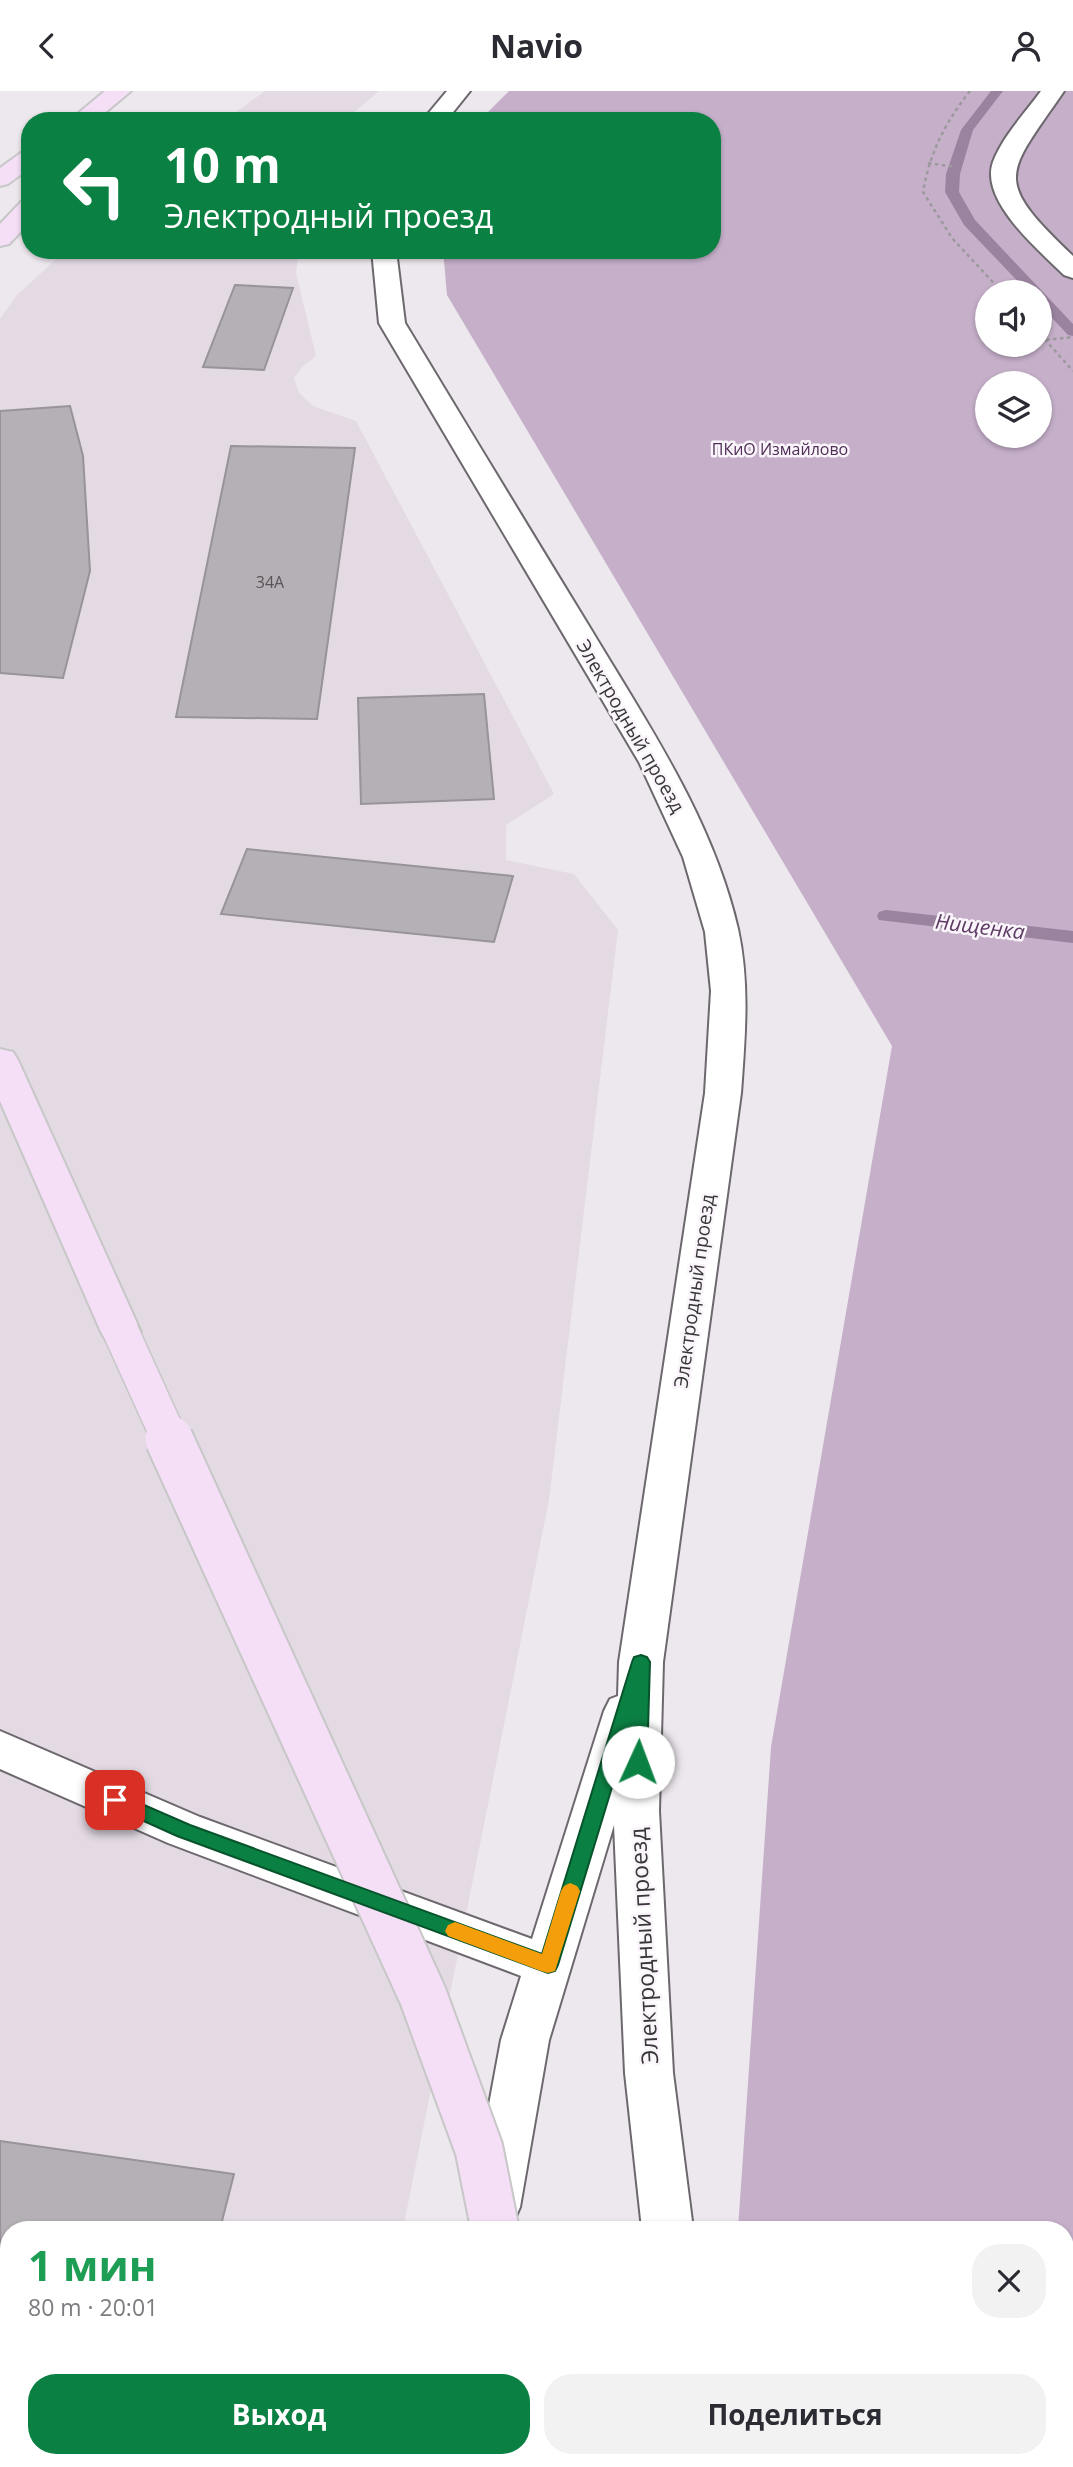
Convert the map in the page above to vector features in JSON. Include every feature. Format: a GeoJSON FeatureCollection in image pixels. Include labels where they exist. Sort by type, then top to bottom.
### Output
{"type":"FeatureCollection","features":[{"type":"Feature","properties":{"kind":"main road"},"geometry":{"type":"LineString","coordinates":[[92,112],[120,91]]}},
{"type":"Feature","properties":{"kind":"main road"},"geometry":{"type":"LineString","coordinates":[[118,112],[137,91]]}},
{"type":"Feature","properties":{"kind":"main road"},"geometry":{"type":"LineString","coordinates":[[0,179],[21,164]]}},
{"type":"Feature","properties":{"kind":"main road"},"geometry":{"type":"LineString","coordinates":[[0,239],[21,217]]}},
{"type":"Feature","properties":{"kind":"main road"},"geometry":{"type":"LineString","coordinates":[[0,1060],[423,1996],[479,2149],[492,2221]]}},
{"type":"Feature","properties":{"kind":"street"},"geometry":{"type":"LineString","coordinates":[[441,112],[459,91]]}},
{"type":"Feature","properties":{"kind":"street"},"geometry":{"type":"LineString","coordinates":[[1053,91],[1017,141],[1003,169],[1005,193],[1019,214],[1073,270]]}},
{"type":"Feature","properties":{"kind":"street","name":"Электродный проезд"},"geometry":{"type":"LineString","coordinates":[[385,259],[393,323],[655,762],[689,828],[709,887],[726,958],[728,1029],[723,1093],[641,1662],[636,1811],[649,2073],[667,2221]]}},
{"type":"Feature","properties":{"kind":"street","name":"Электродный проезд"},"geometry":{"type":"LineString","coordinates":[[494,2221],[525,2040],[641,1662]]}},
{"type":"Feature","properties":{"kind":"street"},"geometry":{"type":"LineString","coordinates":[[0,1749],[184,1831],[548,1965]]}},
{"type":"Feature","properties":{"kind":"path"},"geometry":{"type":"LineString","coordinates":[[970,91],[942,127],[928,163],[923,192],[952,238],[991,280]]}},
{"type":"Feature","properties":{"kind":"path"},"geometry":{"type":"LineString","coordinates":[[928,163],[948,166]]}},
{"type":"Feature","properties":{"kind":"path"},"geometry":{"type":"LineString","coordinates":[[1052,339],[1071,337]]}},
{"type":"Feature","properties":{"kind":"path"},"geometry":{"type":"LineString","coordinates":[[1052,348],[1073,371]]}},
{"type":"Feature","properties":{"kind":"shaded area"},"geometry":{"type":"Polygon","coordinates":[[[265,91],[379,91],[354,112],[236,112],[265,91]]]}},
{"type":"Feature","properties":{"kind":"shaded area"},"geometry":{"type":"Polygon","coordinates":[[[56,259],[298,259],[296,273],[316,356],[302,367],[294,378],[299,393],[313,406],[356,421],[554,794],[506,825],[506,860],[574,874],[618,930],[549,1500],[405,2221],[0,2221],[0,319],[17,295],[56,259]]]}},
{"type":"Feature","properties":{"kind":"green space","name":"ПКиО Измайлово"},"geometry":{"type":"Polygon","coordinates":[[[509,91],[1073,91],[1073,2221],[739,2221],[771,1747],[892,1046],[447,295],[444,259],[721,259],[721,112],[488,112],[509,91]]]}},
{"type":"Feature","properties":{"kind":"building"},"geometry":{"type":"Polygon","coordinates":[[[235,285],[293,288],[264,370],[203,367],[235,285]]]}},
{"type":"Feature","properties":{"kind":"building"},"geometry":{"type":"Polygon","coordinates":[[[70,406],[83,456],[90,571],[63,678],[0,673],[0,411],[70,406]]]}},
{"type":"Feature","properties":{"kind":"building"},"geometry":{"type":"Polygon","coordinates":[[[231,446],[355,448],[317,719],[176,717],[231,446]]]}},
{"type":"Feature","properties":{"kind":"building"},"geometry":{"type":"Polygon","coordinates":[[[484,694],[494,799],[361,804],[358,698],[484,694]]]}},
{"type":"Feature","properties":{"kind":"building"},"geometry":{"type":"Polygon","coordinates":[[[247,849],[513,876],[494,942],[221,914],[247,849]]]}},
{"type":"Feature","properties":{"kind":"building"},"geometry":{"type":"Polygon","coordinates":[[[0,2141],[234,2174],[222,2221],[0,2221],[0,2141]]]}},
{"type":"Feature","properties":{"kind":"waterway"},"geometry":{"type":"LineString","coordinates":[[997,91],[967,130],[953,174],[952,192],[969,222],[1024,280]]}},
{"type":"Feature","properties":{"kind":"waterway"},"geometry":{"type":"LineString","coordinates":[[1052,310],[1073,332]]}},
{"type":"Feature","properties":{"kind":"waterway","name":"Нищенка"},"geometry":{"type":"LineString","coordinates":[[886,916],[1073,937]]}},
{"type":"Feature","properties":{"kind":"slow traffic"},"geometry":{"type":"LineString","coordinates":[[455,1931],[548,1965],[570,1891]]}},
{"type":"Feature","properties":{"kind":"route"},"geometry":{"type":"LineString","coordinates":[[115,1800],[184,1831],[548,1965],[641,1662],[638,1762]]}}]}
